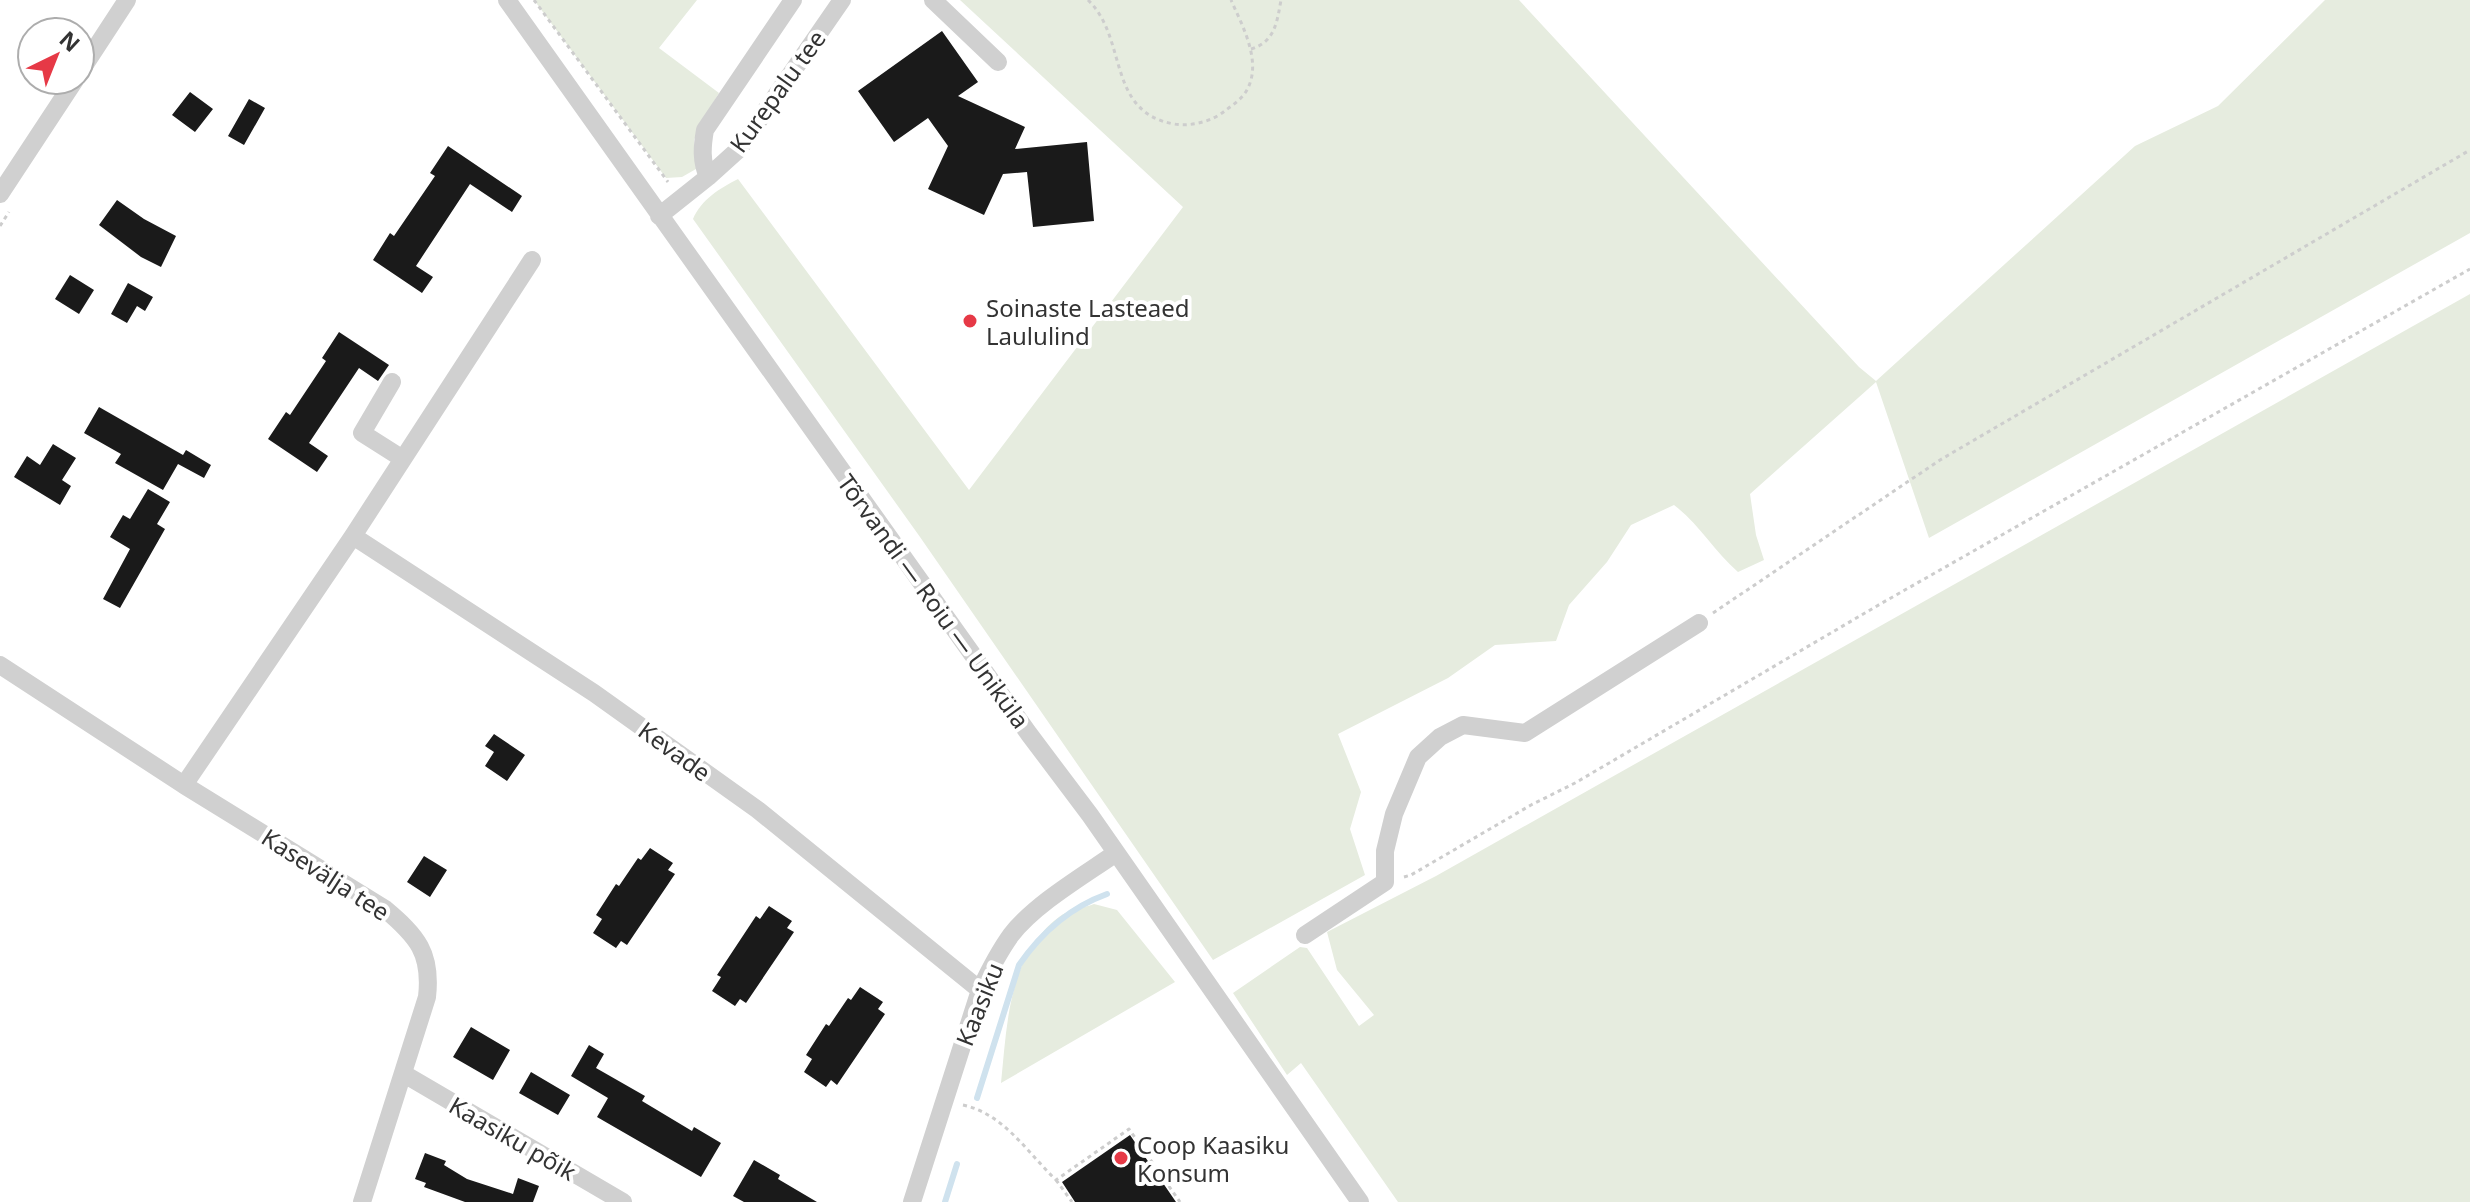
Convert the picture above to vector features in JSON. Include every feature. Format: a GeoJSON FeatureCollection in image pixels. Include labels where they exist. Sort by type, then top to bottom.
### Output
{"type":"FeatureCollection","features":[{"type":"Feature","properties":{"kind":"street"},"geometry":{"type":"LineString","coordinates":[[96,47],[127,0]]}},
{"type":"Feature","properties":{"kind":"street","name":"Tõrvandi — Roiu — Uniküla"},"geometry":{"type":"LineString","coordinates":[[507,0],[1116,853],[1360,1202]]}},
{"type":"Feature","properties":{"kind":"street","name":"Kurepalu tee"},"geometry":{"type":"LineString","coordinates":[[708,177],[703,166],[705,130],[793,0]]}},
{"type":"Feature","properties":{"kind":"street","name":"Kurepalu tee"},"geometry":{"type":"LineString","coordinates":[[659,216],[739,149],[842,0]]}},
{"type":"Feature","properties":{"kind":"street"},"geometry":{"type":"LineString","coordinates":[[933,0],[998,62]]}},
{"type":"Feature","properties":{"kind":"street"},"geometry":{"type":"LineString","coordinates":[[0,194],[64,96]]}},
{"type":"Feature","properties":{"kind":"street"},"geometry":{"type":"LineString","coordinates":[[184,785],[353,536],[532,260]]}},
{"type":"Feature","properties":{"kind":"street"},"geometry":{"type":"LineString","coordinates":[[392,382],[362,433],[403,459]]}},
{"type":"Feature","properties":{"kind":"street","name":"Kevade"},"geometry":{"type":"LineString","coordinates":[[353,536],[594,693],[758,810],[980,990]]}},
{"type":"Feature","properties":{"kind":"street"},"geometry":{"type":"LineString","coordinates":[[1305,935],[1385,882],[1385,851],[1394,814],[1418,757],[1440,737],[1463,725],[1525,733],[1699,623]]}},
{"type":"Feature","properties":{"kind":"street","name":"Kasevälja tee"},"geometry":{"type":"LineString","coordinates":[[0,665],[184,785],[385,909],[416,938],[424,952],[429,980],[427,997],[362,1202]]}},
{"type":"Feature","properties":{"kind":"street","name":"Kaasiku"},"geometry":{"type":"LineString","coordinates":[[912,1202],[980,990],[992,963],[1013,932],[1049,900],[1116,853]]}},
{"type":"Feature","properties":{"kind":"street","name":"Kaasiku põik"},"geometry":{"type":"LineString","coordinates":[[404,1074],[623,1202]]}},
{"type":"Feature","properties":{"kind":"path"},"geometry":{"type":"LineString","coordinates":[[1088,0],[1104,21],[1123,86],[1130,97],[1143,111],[1174,124],[1204,122],[1220,116],[1243,96],[1250,85],[1251,49],[1231,0]]}},
{"type":"Feature","properties":{"kind":"path"},"geometry":{"type":"LineString","coordinates":[[1251,49],[1268,40],[1275,30],[1281,0]]}},
{"type":"Feature","properties":{"kind":"path"},"geometry":{"type":"LineString","coordinates":[[1699,623],[1940,460],[2470,150]]}},
{"type":"Feature","properties":{"kind":"path"},"geometry":{"type":"LineString","coordinates":[[1385,882],[1411,875],[1575,783],[1882,603],[2470,269]]}},
{"type":"Feature","properties":{"kind":"path"},"geometry":{"type":"LineString","coordinates":[[944,1101],[983,1111],[999,1122],[1056,1180],[1072,1202]]}},
{"type":"Feature","properties":{"kind":"path"},"geometry":{"type":"LineString","coordinates":[[1056,1180],[1129,1129],[1180,1202]]}},
{"type":"Feature","properties":{"kind":"shaded area"},"geometry":{"type":"Polygon","coordinates":[[[534,0],[697,0],[659,48],[719,93],[694,140],[696,169],[682,177],[666,178],[534,0]]]}},
{"type":"Feature","properties":{"kind":"shaded area"},"geometry":{"type":"Polygon","coordinates":[[[960,0],[1519,0],[1859,367],[1876,381],[2135,146],[2218,106],[2325,0],[2470,0],[2470,233],[1929,538],[1876,382],[1750,494],[1756,535],[1764,560],[1738,572],[1674,505],[1631,525],[1607,562],[1569,605],[1556,641],[1495,645],[1448,678],[1338,734],[1361,792],[1350,829],[1365,875],[1213,960],[920,537],[693,219],[712,195],[738,179],[969,490],[1183,207],[960,0]]]}},
{"type":"Feature","properties":{"kind":"shaded area"},"geometry":{"type":"Polygon","coordinates":[[[2470,294],[2470,1202],[1398,1202],[1301,1063],[1287,1075],[1233,993],[1300,947],[1307,948],[1359,1026],[1374,1015],[1337,970],[1327,932],[1436,876],[2470,294]]]}},
{"type":"Feature","properties":{"kind":"shaded area"},"geometry":{"type":"Polygon","coordinates":[[[1094,904],[1117,910],[1175,982],[1001,1083],[1013,992],[1029,951],[1059,917],[1094,904]]]}},
{"type":"Feature","properties":{"kind":"building"},"geometry":{"type":"Polygon","coordinates":[[[942,31],[978,82],[958,96],[1025,127],[1015,149],[1087,142],[1094,221],[1033,227],[1027,172],[1003,174],[984,215],[928,189],[948,146],[928,118],[894,142],[858,91],[942,31]]]}},
{"type":"Feature","properties":{"kind":"building"},"geometry":{"type":"Polygon","coordinates":[[[190,92],[213,109],[195,132],[172,115],[190,92]]]}},
{"type":"Feature","properties":{"kind":"building"},"geometry":{"type":"Polygon","coordinates":[[[249,99],[265,108],[244,145],[228,136],[249,99]]]}},
{"type":"Feature","properties":{"kind":"building"},"geometry":{"type":"Polygon","coordinates":[[[448,146],[522,196],[512,212],[470,184],[416,266],[433,277],[422,293],[373,260],[390,233],[394,236],[435,176],[430,173],[448,146]]]}},
{"type":"Feature","properties":{"kind":"building"},"geometry":{"type":"Polygon","coordinates":[[[117,200],[176,236],[161,267],[141,257],[99,225],[117,200]]]}},
{"type":"Feature","properties":{"kind":"building"},"geometry":{"type":"Polygon","coordinates":[[[70,275],[94,290],[79,314],[55,299],[70,275]]]}},
{"type":"Feature","properties":{"kind":"building"},"geometry":{"type":"Polygon","coordinates":[[[128,283],[153,297],[145,311],[137,306],[127,323],[111,314],[128,283]]]}},
{"type":"Feature","properties":{"kind":"building"},"geometry":{"type":"Polygon","coordinates":[[[339,332],[389,365],[378,381],[359,368],[309,443],[328,456],[317,472],[268,439],[286,412],[290,415],[326,361],[322,358],[339,332]]]}},
{"type":"Feature","properties":{"kind":"building"},"geometry":{"type":"Polygon","coordinates":[[[99,407],[183,455],[186,450],[211,465],[204,478],[178,464],[163,490],[115,463],[121,454],[84,433],[99,407]]]}},
{"type":"Feature","properties":{"kind":"building"},"geometry":{"type":"Polygon","coordinates":[[[53,444],[76,458],[62,480],[71,486],[60,505],[14,477],[27,456],[40,465],[53,444]]]}},
{"type":"Feature","properties":{"kind":"building"},"geometry":{"type":"Polygon","coordinates":[[[148,489],[170,502],[157,524],[165,529],[120,608],[103,599],[130,549],[110,537],[123,515],[130,519],[148,489]]]}},
{"type":"Feature","properties":{"kind":"building"},"geometry":{"type":"Polygon","coordinates":[[[494,734],[525,755],[507,781],[485,766],[494,752],[485,746],[494,734]]]}},
{"type":"Feature","properties":{"kind":"building"},"geometry":{"type":"Polygon","coordinates":[[[650,848],[673,863],[668,870],[675,874],[627,945],[621,941],[616,948],[593,933],[602,919],[596,915],[616,884],[619,886],[638,858],[641,860],[650,848]]]}},
{"type":"Feature","properties":{"kind":"building"},"geometry":{"type":"Polygon","coordinates":[[[424,856],[447,870],[430,897],[407,882],[424,856]]]}},
{"type":"Feature","properties":{"kind":"building"},"geometry":{"type":"Polygon","coordinates":[[[769,906],[792,921],[787,928],[794,932],[746,1003],[740,999],[735,1006],[712,991],[721,977],[717,975],[756,916],[760,919],[769,906]]]}},
{"type":"Feature","properties":{"kind":"building"},"geometry":{"type":"Polygon","coordinates":[[[860,987],[883,1002],[878,1009],[885,1014],[837,1085],[831,1080],[826,1087],[804,1072],[812,1059],[806,1055],[826,1024],[829,1026],[848,998],[851,1000],[860,987]]]}},
{"type":"Feature","properties":{"kind":"building"},"geometry":{"type":"Polygon","coordinates":[[[471,1027],[510,1050],[493,1080],[453,1057],[471,1027]]]}},
{"type":"Feature","properties":{"kind":"building"},"geometry":{"type":"Polygon","coordinates":[[[589,1045],[604,1054],[596,1068],[645,1096],[642,1101],[692,1131],[694,1127],[721,1143],[701,1177],[597,1117],[608,1098],[571,1076],[589,1045]]]}},
{"type":"Feature","properties":{"kind":"building"},"geometry":{"type":"Polygon","coordinates":[[[531,1072],[570,1095],[558,1115],[519,1093],[531,1072]]]}},
{"type":"Feature","properties":{"kind":"building","name":"Coop Kaasiku Konsum"},"geometry":{"type":"Polygon","coordinates":[[[1130,1135],[1176,1202],[1075,1202],[1062,1182],[1130,1135]]]}},
{"type":"Feature","properties":{"kind":"building"},"geometry":{"type":"Polygon","coordinates":[[[425,1153],[446,1161],[444,1165],[467,1179],[513,1194],[518,1178],[539,1186],[533,1202],[465,1202],[424,1187],[426,1183],[415,1179],[425,1153]]]}},
{"type":"Feature","properties":{"kind":"building"},"geometry":{"type":"Polygon","coordinates":[[[754,1160],[780,1175],[778,1179],[817,1202],[744,1202],[733,1196],[754,1160]]]}},
{"type":"Feature","properties":{"kind":"waterway"},"geometry":{"type":"LineString","coordinates":[[977,1098],[1019,965],[1058,922],[1081,906],[1107,894]]}},
{"type":"Feature","properties":{"kind":"waterway"},"geometry":{"type":"LineString","coordinates":[[945,1202],[957,1164]]}},
{"type":"Feature","properties":{"kind":"place","name":"Soinaste Lasteaed Laululind"},"geometry":{"type":"Point","coordinates":[970,321]}},
{"type":"Feature","properties":{"kind":"place","name":"Coop Kaasiku Konsum"},"geometry":{"type":"Point","coordinates":[1121,1158]}}]}
